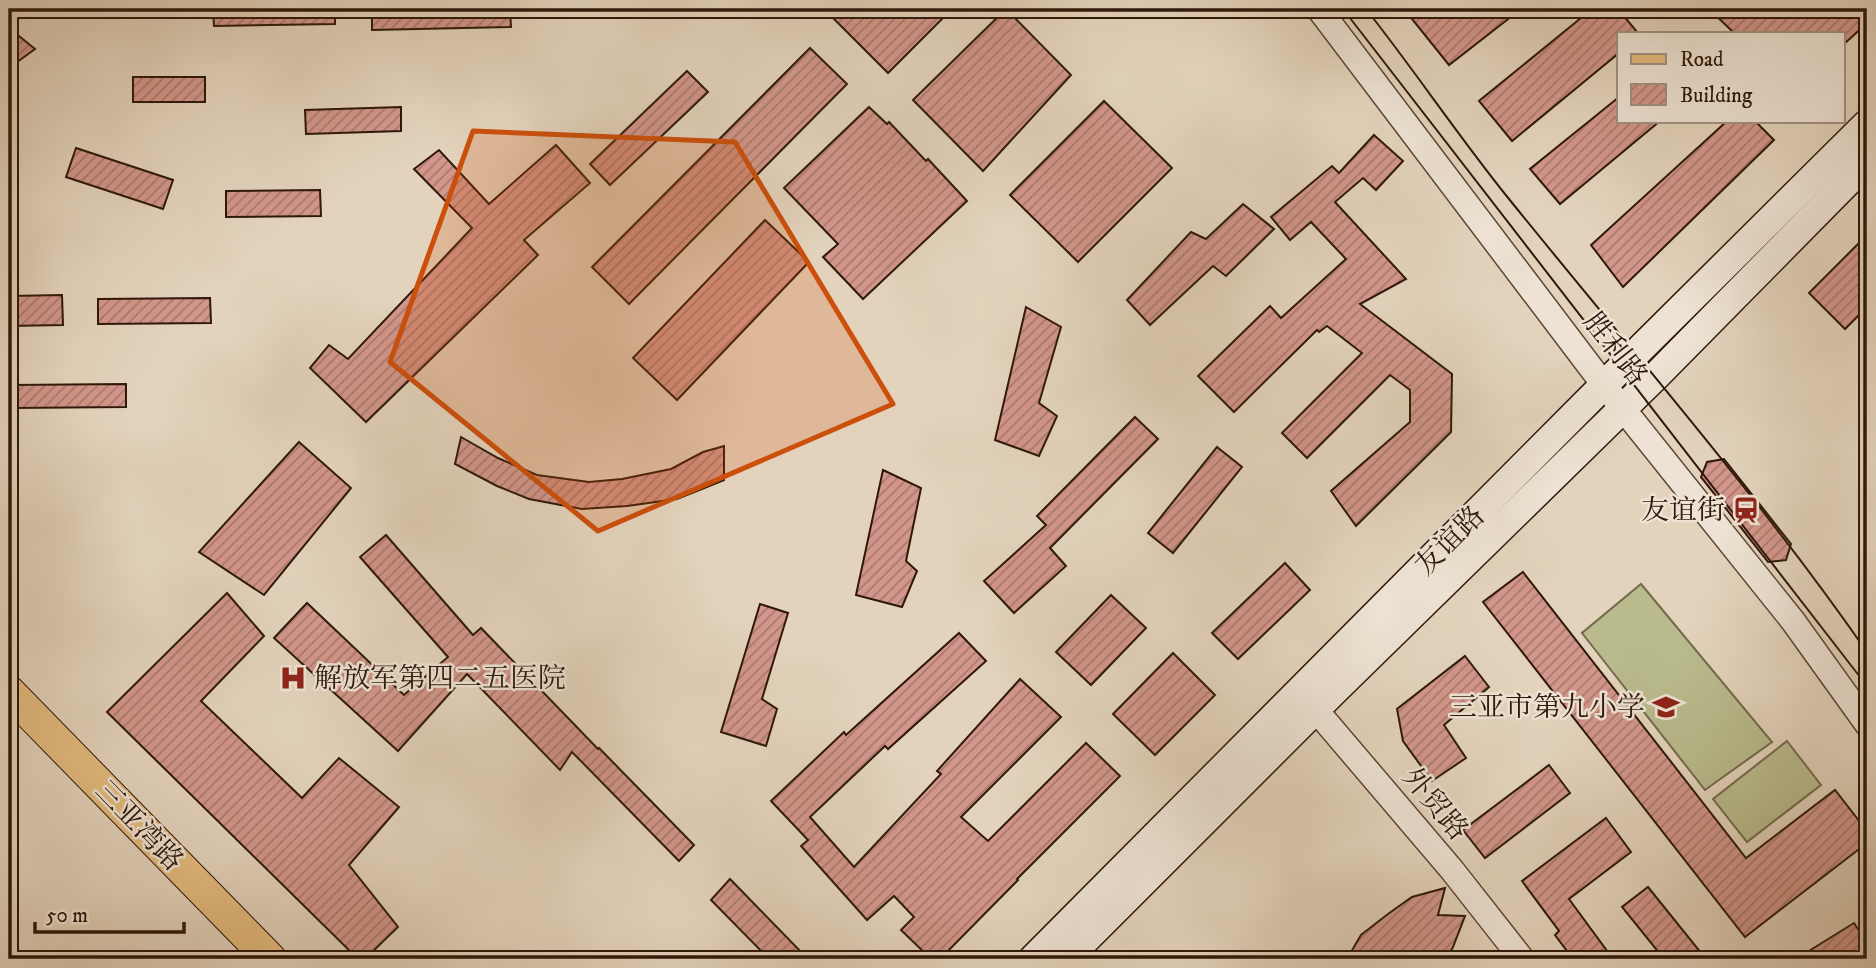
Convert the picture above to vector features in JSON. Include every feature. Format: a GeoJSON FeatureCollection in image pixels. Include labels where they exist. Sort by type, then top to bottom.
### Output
{"type":"FeatureCollection","features":[{"type":"Feature","properties":{"kind":"main road","name":"友谊路"},"geometry":{"type":"LineString","coordinates":[[1033,959],[1259,734],[1307,701],[1341,651],[1867,124]]}},
{"type":"Feature","properties":{"kind":"main road","name":"友谊路"},"geometry":{"type":"LineString","coordinates":[[1066,959],[1307,701],[1624,408],[1867,162]]}},
{"type":"Feature","properties":{"kind":"main road","name":"三亚湾路"},"geometry":{"type":"LineString","coordinates":[[9,692],[270,959]]}},
{"type":"Feature","properties":{"kind":"main road","name":"三亚湾路"},"geometry":{"type":"LineString","coordinates":[[9,724],[240,959]]}},
{"type":"Feature","properties":{"kind":"street","name":"胜利路"},"geometry":{"type":"LineString","coordinates":[[1319,9],[1604,385],[1793,621],[1867,724]]}},
{"type":"Feature","properties":{"kind":"street","name":"外贸路"},"geometry":{"type":"LineString","coordinates":[[1307,701],[1452,870],[1522,959]]}},
{"type":"Feature","properties":{"kind":"highlighted area"},"geometry":{"type":"Polygon","coordinates":[[[473,131],[735,142],[893,404],[598,531],[390,362],[473,131]]]}},
{"type":"Feature","properties":{"kind":"green space"},"geometry":{"type":"Polygon","coordinates":[[[1641,584],[1772,742],[1705,790],[1582,633],[1641,584]]]}},
{"type":"Feature","properties":{"kind":"green space"},"geometry":{"type":"Polygon","coordinates":[[[1787,741],[1821,785],[1747,842],[1713,799],[1787,741]]]}},
{"type":"Feature","properties":{"kind":"building"},"geometry":{"type":"Polygon","coordinates":[[[213,9],[335,9],[335,24],[214,26],[213,9]]]}},
{"type":"Feature","properties":{"kind":"building"},"geometry":{"type":"Polygon","coordinates":[[[372,9],[510,9],[511,27],[372,30],[372,9]]]}},
{"type":"Feature","properties":{"kind":"building"},"geometry":{"type":"Polygon","coordinates":[[[824,9],[952,9],[888,73],[824,9]]]}},
{"type":"Feature","properties":{"kind":"building"},"geometry":{"type":"Polygon","coordinates":[[[1006,9],[1071,75],[983,171],[913,100],[1006,9]]]}},
{"type":"Feature","properties":{"kind":"building"},"geometry":{"type":"Polygon","coordinates":[[[1404,9],[1521,9],[1449,65],[1404,9]]]}},
{"type":"Feature","properties":{"kind":"building"},"geometry":{"type":"Polygon","coordinates":[[[1592,9],[1618,9],[1637,32],[1617,32],[1617,55],[1512,141],[1479,101],[1592,9]]]}},
{"type":"Feature","properties":{"kind":"building"},"geometry":{"type":"Polygon","coordinates":[[[1709,9],[1867,9],[1867,23],[1844,44],[1844,32],[1733,32],[1709,9]]]}},
{"type":"Feature","properties":{"kind":"building"},"geometry":{"type":"Polygon","coordinates":[[[9,28],[35,49],[9,68],[9,28]]]}},
{"type":"Feature","properties":{"kind":"building"},"geometry":{"type":"Polygon","coordinates":[[[810,48],[847,84],[629,304],[592,267],[810,48]]]}},
{"type":"Feature","properties":{"kind":"building"},"geometry":{"type":"Polygon","coordinates":[[[687,71],[708,92],[610,185],[590,164],[687,71]]]}},
{"type":"Feature","properties":{"kind":"building"},"geometry":{"type":"Polygon","coordinates":[[[133,77],[205,77],[205,102],[133,102],[133,77]]]}},
{"type":"Feature","properties":{"kind":"building"},"geometry":{"type":"Polygon","coordinates":[[[1617,99],[1617,122],[1659,122],[1560,204],[1530,169],[1617,99]]]}},
{"type":"Feature","properties":{"kind":"building"},"geometry":{"type":"Polygon","coordinates":[[[1104,101],[1172,168],[1078,262],[1010,195],[1104,101]]]}},
{"type":"Feature","properties":{"kind":"building"},"geometry":{"type":"Polygon","coordinates":[[[401,107],[401,131],[306,134],[305,110],[401,107]]]}},
{"type":"Feature","properties":{"kind":"building"},"geometry":{"type":"Polygon","coordinates":[[[869,107],[887,124],[889,122],[926,161],[928,159],[967,201],[863,299],[823,257],[838,244],[784,188],[869,107]]]}},
{"type":"Feature","properties":{"kind":"building"},"geometry":{"type":"Polygon","coordinates":[[[1726,122],[1756,122],[1774,140],[1623,287],[1591,245],[1726,122]]]}},
{"type":"Feature","properties":{"kind":"building"},"geometry":{"type":"Polygon","coordinates":[[[1374,135],[1403,161],[1376,190],[1363,178],[1335,202],[1406,279],[1360,304],[1452,374],[1451,432],[1356,526],[1331,491],[1410,422],[1410,390],[1390,375],[1307,458],[1282,433],[1362,353],[1327,326],[1319,332],[1317,330],[1234,412],[1198,376],[1270,306],[1281,318],[1346,259],[1311,222],[1290,240],[1271,217],[1332,166],[1339,173],[1374,135]]]}},
{"type":"Feature","properties":{"kind":"building"},"geometry":{"type":"Polygon","coordinates":[[[556,145],[590,183],[524,240],[538,255],[366,422],[310,368],[329,345],[348,359],[472,228],[414,169],[439,150],[489,204],[556,145]]]}},
{"type":"Feature","properties":{"kind":"building"},"geometry":{"type":"Polygon","coordinates":[[[76,148],[173,180],[163,209],[66,177],[76,148]]]}},
{"type":"Feature","properties":{"kind":"building"},"geometry":{"type":"Polygon","coordinates":[[[320,190],[321,216],[226,217],[226,191],[320,190]]]}},
{"type":"Feature","properties":{"kind":"building"},"geometry":{"type":"Polygon","coordinates":[[[1243,204],[1274,229],[1226,276],[1213,266],[1150,325],[1127,300],[1191,232],[1206,239],[1243,204]]]}},
{"type":"Feature","properties":{"kind":"building"},"geometry":{"type":"Polygon","coordinates":[[[765,220],[809,262],[677,400],[633,358],[765,220]]]}},
{"type":"Feature","properties":{"kind":"building"},"geometry":{"type":"Polygon","coordinates":[[[1867,235],[1867,307],[1845,329],[1809,293],[1867,235]]]}},
{"type":"Feature","properties":{"kind":"building"},"geometry":{"type":"Polygon","coordinates":[[[62,295],[63,325],[9,326],[9,296],[62,295]]]}},
{"type":"Feature","properties":{"kind":"building"},"geometry":{"type":"Polygon","coordinates":[[[210,298],[211,323],[98,324],[98,299],[210,298]]]}},
{"type":"Feature","properties":{"kind":"building"},"geometry":{"type":"Polygon","coordinates":[[[1026,307],[1061,327],[1039,403],[1057,416],[1039,456],[995,440],[1026,307]]]}},
{"type":"Feature","properties":{"kind":"building"},"geometry":{"type":"Polygon","coordinates":[[[126,384],[126,407],[12,408],[12,385],[126,384]]]}},
{"type":"Feature","properties":{"kind":"building"},"geometry":{"type":"Polygon","coordinates":[[[1135,417],[1158,439],[1050,548],[1066,566],[1014,613],[984,581],[1046,525],[1037,516],[1135,417]]]}},
{"type":"Feature","properties":{"kind":"building"},"geometry":{"type":"Polygon","coordinates":[[[461,437],[498,458],[537,475],[589,482],[622,479],[671,469],[703,452],[724,446],[724,480],[677,499],[582,509],[529,499],[455,464],[461,437]]]}},
{"type":"Feature","properties":{"kind":"building"},"geometry":{"type":"Polygon","coordinates":[[[299,442],[351,488],[264,595],[199,552],[299,442]]]}},
{"type":"Feature","properties":{"kind":"building"},"geometry":{"type":"Polygon","coordinates":[[[1217,447],[1242,467],[1173,553],[1148,533],[1217,447]]]}},
{"type":"Feature","properties":{"kind":"building","name":"友谊街"},"geometry":{"type":"Polygon","coordinates":[[[1724,459],[1791,544],[1786,560],[1768,562],[1701,477],[1707,462],[1724,459]]]}},
{"type":"Feature","properties":{"kind":"building"},"geometry":{"type":"Polygon","coordinates":[[[883,470],[921,488],[906,561],[917,571],[902,607],[856,595],[883,470]]]}},
{"type":"Feature","properties":{"kind":"building"},"geometry":{"type":"Polygon","coordinates":[[[386,535],[473,635],[481,628],[694,845],[679,861],[572,752],[560,770],[467,674],[398,751],[274,638],[307,603],[404,695],[448,657],[360,557],[386,535]]]}},
{"type":"Feature","properties":{"kind":"building"},"geometry":{"type":"Polygon","coordinates":[[[1285,563],[1310,590],[1238,659],[1212,633],[1285,563]]]}},
{"type":"Feature","properties":{"kind":"building"},"geometry":{"type":"Polygon","coordinates":[[[1523,572],[1746,858],[1835,790],[1867,831],[1867,843],[1745,937],[1483,602],[1523,572]]]}},
{"type":"Feature","properties":{"kind":"building"},"geometry":{"type":"Polygon","coordinates":[[[227,593],[264,636],[201,701],[302,798],[339,758],[399,807],[349,865],[398,927],[365,959],[358,959],[107,712],[227,593]]]}},
{"type":"Feature","properties":{"kind":"building"},"geometry":{"type":"Polygon","coordinates":[[[1111,595],[1146,628],[1091,685],[1056,652],[1111,595]]]}},
{"type":"Feature","properties":{"kind":"building"},"geometry":{"type":"Polygon","coordinates":[[[760,604],[788,613],[762,699],[777,709],[766,746],[721,732],[760,604]]]}},
{"type":"Feature","properties":{"kind":"building"},"geometry":{"type":"Polygon","coordinates":[[[959,633],[986,661],[888,749],[885,746],[810,817],[854,867],[941,774],[937,771],[1020,679],[1061,717],[961,817],[988,841],[1086,743],[1120,776],[940,959],[931,959],[901,930],[914,917],[894,896],[867,920],[801,846],[808,840],[771,801],[844,732],[846,735],[959,633]]]}},
{"type":"Feature","properties":{"kind":"building"},"geometry":{"type":"Polygon","coordinates":[[[1173,653],[1215,695],[1155,755],[1113,714],[1173,653]]]}},
{"type":"Feature","properties":{"kind":"building"},"geometry":{"type":"Polygon","coordinates":[[[1465,656],[1489,687],[1444,725],[1466,758],[1432,781],[1403,741],[1397,709],[1465,656]]]}},
{"type":"Feature","properties":{"kind":"building"},"geometry":{"type":"Polygon","coordinates":[[[1549,765],[1570,793],[1485,858],[1463,830],[1549,765]]]}},
{"type":"Feature","properties":{"kind":"building"},"geometry":{"type":"Polygon","coordinates":[[[1606,818],[1631,852],[1569,899],[1613,959],[1573,959],[1555,935],[1559,931],[1522,881],[1606,818]]]}},
{"type":"Feature","properties":{"kind":"building"},"geometry":{"type":"Polygon","coordinates":[[[730,879],[808,959],[769,959],[711,900],[730,879]]]}},
{"type":"Feature","properties":{"kind":"building"},"geometry":{"type":"Polygon","coordinates":[[[1648,887],[1706,959],[1664,959],[1622,907],[1648,887]]]}},
{"type":"Feature","properties":{"kind":"building"},"geometry":{"type":"Polygon","coordinates":[[[1445,888],[1438,915],[1465,916],[1446,959],[1347,959],[1361,935],[1388,914],[1412,897],[1445,888]]]}},
{"type":"Feature","properties":{"kind":"building"},"geometry":{"type":"Polygon","coordinates":[[[1854,923],[1867,943],[1867,953],[1857,959],[1796,959],[1854,923]]]}},
{"type":"Feature","properties":{"kind":"tram line"},"geometry":{"type":"LineString","coordinates":[[1343,9],[1867,686]]}},
{"type":"Feature","properties":{"kind":"tram line"},"geometry":{"type":"LineString","coordinates":[[1366,9],[1491,176],[1782,536],[1867,652]]}},
{"type":"Feature","properties":{"kind":"place","name":"友谊街"},"geometry":{"type":"Point","coordinates":[1746,510]}},
{"type":"Feature","properties":{"kind":"place","name":"解放军第四二五医院"},"geometry":{"type":"Point","coordinates":[293,678]}},
{"type":"Feature","properties":{"kind":"place","name":"三亚市第九小学"},"geometry":{"type":"Point","coordinates":[1666,707]}}]}
